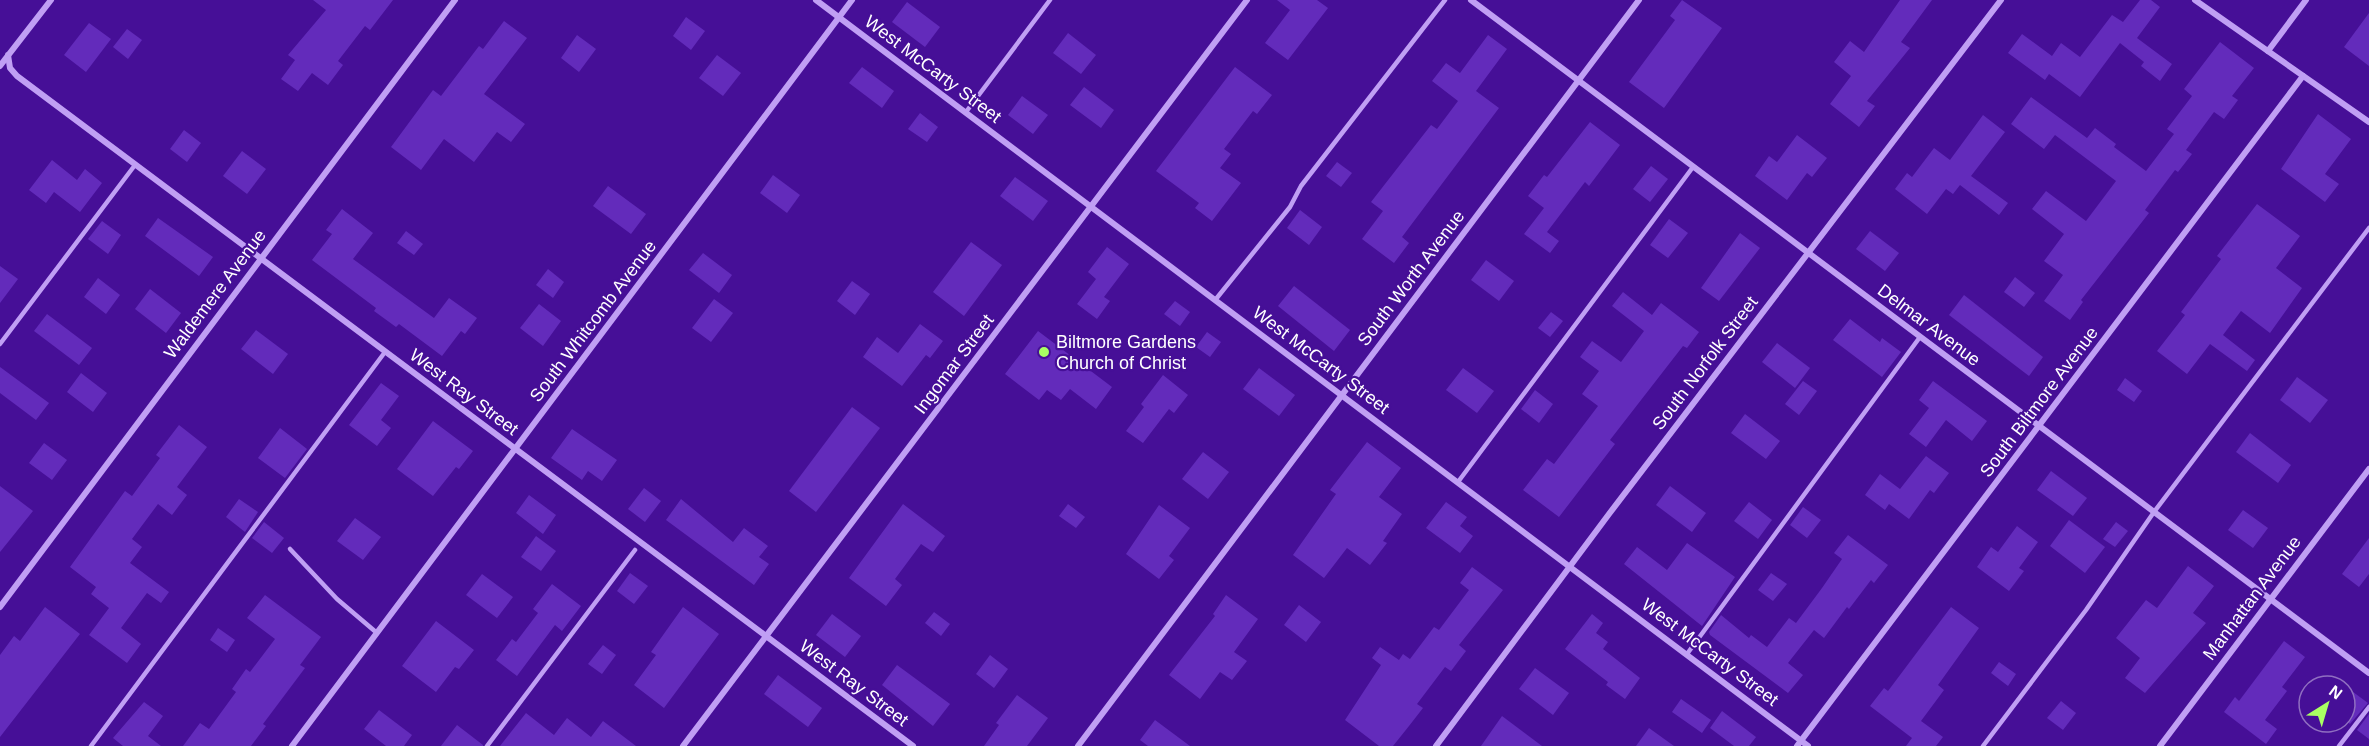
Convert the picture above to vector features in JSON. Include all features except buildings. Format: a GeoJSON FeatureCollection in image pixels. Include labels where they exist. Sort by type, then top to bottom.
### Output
{"type":"FeatureCollection","features":[{"type":"Feature","properties":{"kind":"street"},"geometry":{"type":"LineString","coordinates":[[0,66],[51,0]]}},
{"type":"Feature","properties":{"kind":"street","name":"Waldemere Avenue"},"geometry":{"type":"LineString","coordinates":[[0,607],[454,0]]}},
{"type":"Feature","properties":{"kind":"street","name":"West McCarty Street"},"geometry":{"type":"LineString","coordinates":[[816,0],[1687,654],[1799,743],[1808,746]]}},
{"type":"Feature","properties":{"kind":"street","name":"South Whitcomb Avenue"},"geometry":{"type":"LineString","coordinates":[[292,746],[852,0]]}},
{"type":"Feature","properties":{"kind":"street","name":"Ingomar Street"},"geometry":{"type":"LineString","coordinates":[[683,746],[1247,0]]}},
{"type":"Feature","properties":{"kind":"street","name":"Delmar Avenue"},"geometry":{"type":"LineString","coordinates":[[1471,0],[2369,673]]}},
{"type":"Feature","properties":{"kind":"street","name":"South Worth Avenue"},"geometry":{"type":"LineString","coordinates":[[1078,746],[1639,0]]}},
{"type":"Feature","properties":{"kind":"street","name":"South Norfolk Street"},"geometry":{"type":"LineString","coordinates":[[1436,746],[2001,0]]}},
{"type":"Feature","properties":{"kind":"street"},"geometry":{"type":"LineString","coordinates":[[2195,0],[2369,122]]}},
{"type":"Feature","properties":{"kind":"street"},"geometry":{"type":"LineString","coordinates":[[2268,51],[2306,0]]}},
{"type":"Feature","properties":{"kind":"street","name":"West Ray Street"},"geometry":{"type":"LineString","coordinates":[[8,55],[10,68],[17,76],[913,746]]}},
{"type":"Feature","properties":{"kind":"street","name":"South Biltmore Avenue"},"geometry":{"type":"LineString","coordinates":[[1799,743],[2303,76]]}},
{"type":"Feature","properties":{"kind":"street","name":"Manhattan Avenue"},"geometry":{"type":"LineString","coordinates":[[2160,746],[2369,469]]}},
{"type":"Feature","properties":{"kind":"lane"},"geometry":{"type":"LineString","coordinates":[[966,112],[1050,0]]}},
{"type":"Feature","properties":{"kind":"lane"},"geometry":{"type":"LineString","coordinates":[[1216,299],[1290,207],[1301,186],[1445,0]]}},
{"type":"Feature","properties":{"kind":"lane"},"geometry":{"type":"LineString","coordinates":[[0,344],[135,165]]}},
{"type":"Feature","properties":{"kind":"lane"},"geometry":{"type":"LineString","coordinates":[[1458,482],[1693,166]]}},
{"type":"Feature","properties":{"kind":"lane"},"geometry":{"type":"LineString","coordinates":[[1983,746],[2086,609],[2154,512],[2369,228]]}},
{"type":"Feature","properties":{"kind":"lane"},"geometry":{"type":"LineString","coordinates":[[1687,654],[1920,337]]}},
{"type":"Feature","properties":{"kind":"lane"},"geometry":{"type":"LineString","coordinates":[[91,746],[385,352]]}},
{"type":"Feature","properties":{"kind":"lane"},"geometry":{"type":"LineString","coordinates":[[290,549],[337,599],[377,633]]}},
{"type":"Feature","properties":{"kind":"lane"},"geometry":{"type":"LineString","coordinates":[[487,746],[635,550]]}},
{"type":"Feature","properties":{"kind":"lane"},"geometry":{"type":"LineString","coordinates":[[2340,746],[2369,707]]}},
{"type":"Feature","properties":{"kind":"place","name":"Biltmore Gardens Church of Christ"},"geometry":{"type":"Point","coordinates":[1044,352]}}]}
